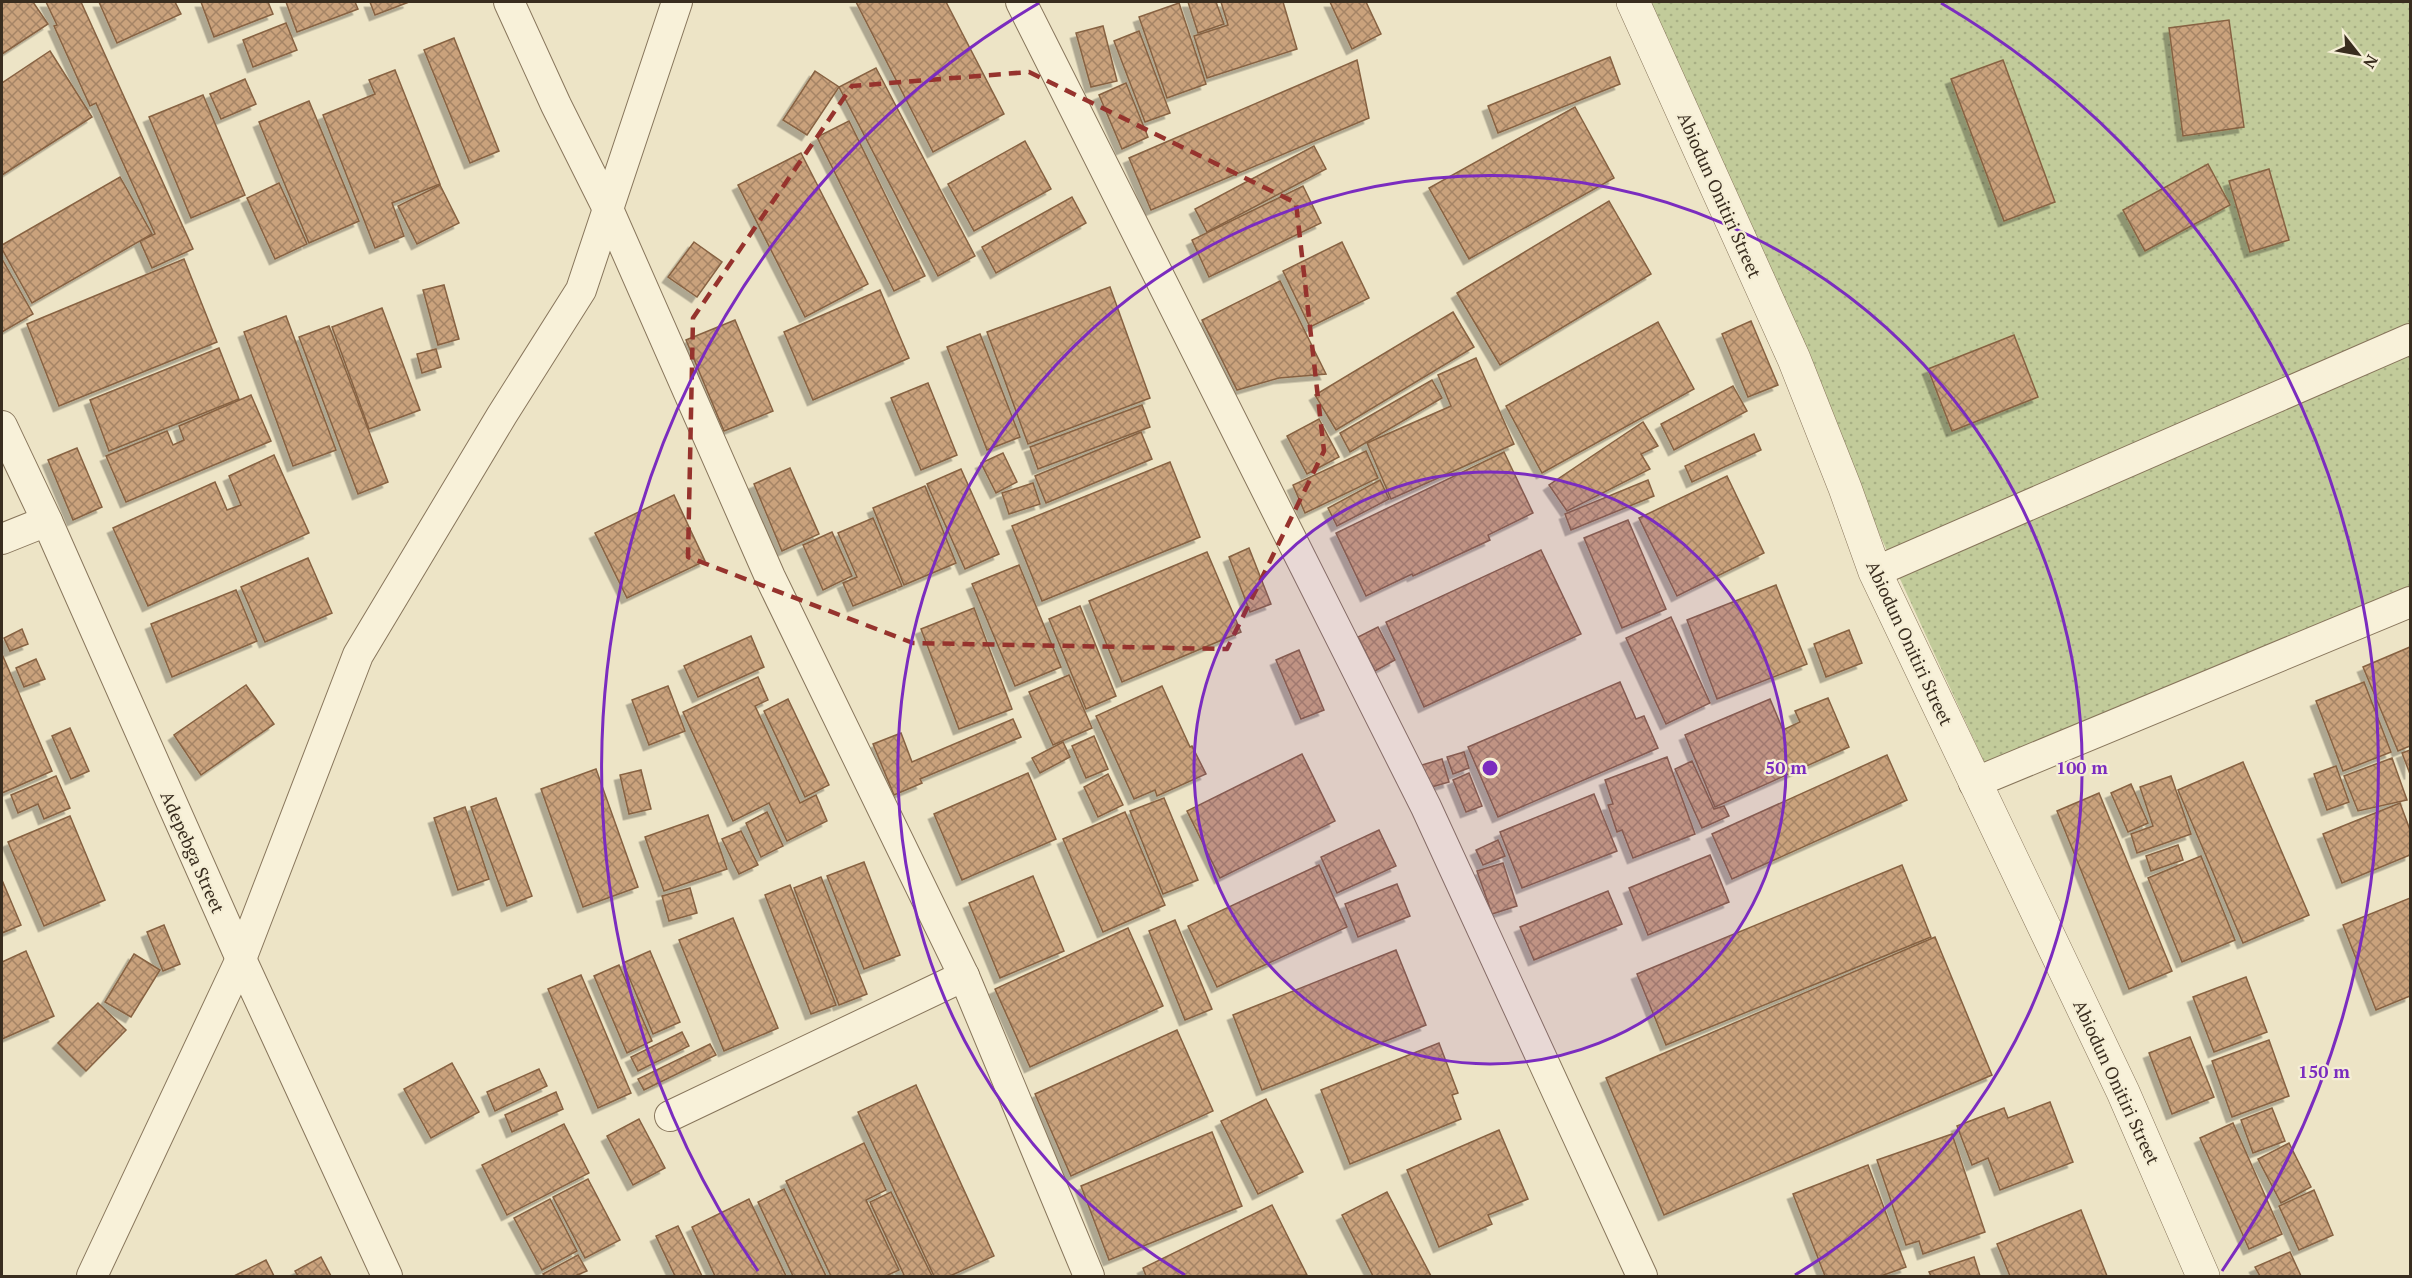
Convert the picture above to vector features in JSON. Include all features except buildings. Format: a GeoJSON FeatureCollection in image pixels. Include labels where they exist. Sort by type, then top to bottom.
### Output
{"type":"FeatureCollection","features":[{"type":"Feature","properties":{"kind":"street"},"geometry":{"type":"LineString","coordinates":[[509,2],[555,105],[608,209],[770,577],[964,976],[1089,1276]]}},
{"type":"Feature","properties":{"kind":"street"},"geometry":{"type":"LineString","coordinates":[[92,1276],[241,959],[358,656],[496,425],[581,290],[676,2]]}},
{"type":"Feature","properties":{"kind":"street"},"geometry":{"type":"LineString","coordinates":[[1021,2],[1426,807],[1642,1276]]}},
{"type":"Feature","properties":{"kind":"street","name":"Abiodun Onitiri Street"},"geometry":{"type":"LineString","coordinates":[[1633,2],[1794,359],[1845,488],[1875,572],[2123,1092],[2203,1276]]}},
{"type":"Feature","properties":{"kind":"street"},"geometry":{"type":"LineString","coordinates":[[1875,572],[2410,339]]}},
{"type":"Feature","properties":{"kind":"street","name":"Adepebga Street"},"geometry":{"type":"LineString","coordinates":[[2,426],[47,521],[241,959],[387,1276]]}},
{"type":"Feature","properties":{"kind":"street"},"geometry":{"type":"LineString","coordinates":[[2,539],[47,521]]}},
{"type":"Feature","properties":{"kind":"street"},"geometry":{"type":"LineString","coordinates":[[1974,783],[2410,602]]}},
{"type":"Feature","properties":{"kind":"street"},"geometry":{"type":"LineString","coordinates":[[670,1116],[964,976]]}},
{"type":"Feature","properties":{"kind":"highlighted area"},"geometry":{"type":"Polygon","coordinates":[[[1029,72],[1296,203],[1324,451],[1227,649],[913,643],[688,557],[693,318],[852,86],[1029,72]]]}},
{"type":"Feature","properties":{"kind":"green space"},"geometry":{"type":"Polygon","coordinates":[[[1635,2],[2410,2],[2410,590],[1991,777],[1635,2]]]}}]}
